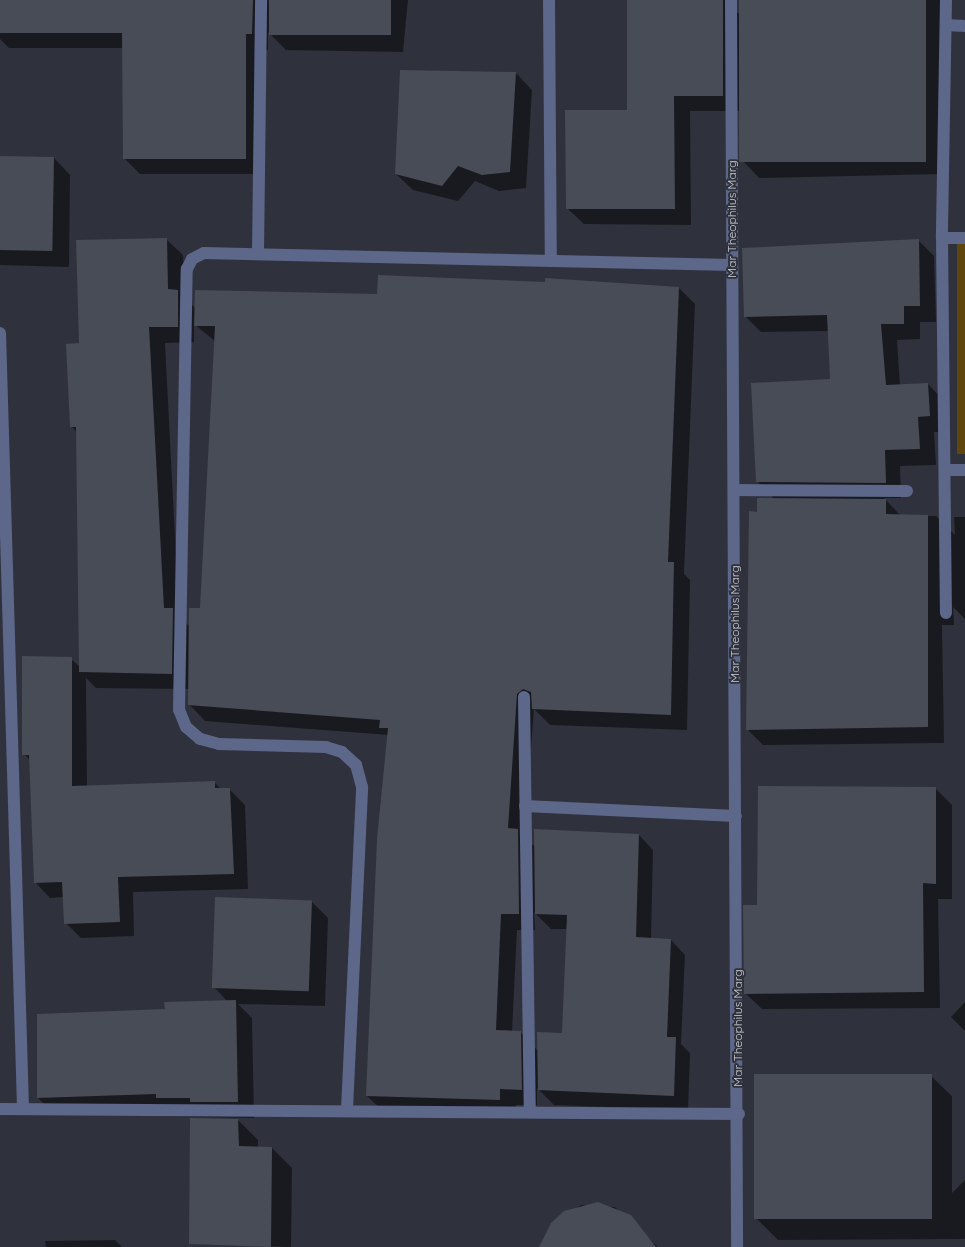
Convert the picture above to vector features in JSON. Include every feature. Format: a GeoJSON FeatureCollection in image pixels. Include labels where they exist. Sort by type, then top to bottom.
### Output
{"type":"FeatureCollection","features":[{"type":"Feature","properties":{"kind":"street"},"geometry":{"type":"LineString","coordinates":[[258,254],[261,0]]}},
{"type":"Feature","properties":{"kind":"street"},"geometry":{"type":"LineString","coordinates":[[549,0],[552,261]]}},
{"type":"Feature","properties":{"kind":"street","name":"Mar Theophilus Marg"},"geometry":{"type":"LineString","coordinates":[[731,0],[739,1114],[737,1247]]}},
{"type":"Feature","properties":{"kind":"street"},"geometry":{"type":"LineString","coordinates":[[946,0],[942,238],[946,613]]}},
{"type":"Feature","properties":{"kind":"street"},"geometry":{"type":"LineString","coordinates":[[946,25],[965,26]]}},
{"type":"Feature","properties":{"kind":"street"},"geometry":{"type":"LineString","coordinates":[[942,238],[965,238]]}},
{"type":"Feature","properties":{"kind":"street"},"geometry":{"type":"LineString","coordinates":[[347,1109],[362,786],[356,766],[342,752],[326,747],[219,744],[200,739],[186,727],[179,710],[187,270],[192,259],[204,253],[732,265]]}},
{"type":"Feature","properties":{"kind":"street"},"geometry":{"type":"LineString","coordinates":[[0,333],[23,1109]]}},
{"type":"Feature","properties":{"kind":"street"},"geometry":{"type":"LineString","coordinates":[[945,470],[965,470]]}},
{"type":"Feature","properties":{"kind":"street"},"geometry":{"type":"LineString","coordinates":[[734,490],[907,491]]}},
{"type":"Feature","properties":{"kind":"street"},"geometry":{"type":"LineString","coordinates":[[524,697],[530,1110]]}},
{"type":"Feature","properties":{"kind":"street"},"geometry":{"type":"LineString","coordinates":[[525,806],[736,816]]}},
{"type":"Feature","properties":{"kind":"street"},"geometry":{"type":"LineString","coordinates":[[0,1109],[530,1110],[739,1114]]}},
{"type":"Feature","properties":{"kind":"shaded area"},"geometry":{"type":"Polygon","coordinates":[[[957,242],[965,242],[965,454],[957,454],[957,242]]]}},
{"type":"Feature","properties":{"kind":"building"},"geometry":{"type":"Polygon","coordinates":[[[0,0],[253,0],[252,34],[246,34],[246,159],[123,159],[122,33],[0,33],[0,0]]]}},
{"type":"Feature","properties":{"kind":"building"},"geometry":{"type":"Polygon","coordinates":[[[269,0],[391,0],[391,35],[269,35],[269,0]]]}},
{"type":"Feature","properties":{"kind":"building"},"geometry":{"type":"Polygon","coordinates":[[[627,0],[723,0],[723,96],[674,96],[675,209],[566,209],[565,110],[627,110],[627,0]]]}},
{"type":"Feature","properties":{"kind":"building"},"geometry":{"type":"Polygon","coordinates":[[[739,0],[926,0],[926,162],[739,162],[739,0]]]}},
{"type":"Feature","properties":{"kind":"building"},"geometry":{"type":"Polygon","coordinates":[[[400,70],[516,72],[510,172],[482,175],[458,166],[442,186],[395,174],[400,70]]]}},
{"type":"Feature","properties":{"kind":"building"},"geometry":{"type":"Polygon","coordinates":[[[0,156],[54,157],[52,251],[0,250],[0,156]]]}},
{"type":"Feature","properties":{"kind":"building"},"geometry":{"type":"Polygon","coordinates":[[[167,238],[168,289],[178,290],[178,327],[149,327],[164,608],[173,608],[172,674],[79,672],[76,427],[70,427],[66,344],[79,343],[76,240],[167,238]]]}},
{"type":"Feature","properties":{"kind":"building"},"geometry":{"type":"Polygon","coordinates":[[[919,239],[920,306],[904,306],[904,324],[881,324],[886,385],[928,383],[930,416],[918,417],[920,449],[885,450],[886,483],[756,482],[751,383],[830,379],[827,315],[744,317],[742,248],[919,239]]]}},
{"type":"Feature","properties":{"kind":"building"},"geometry":{"type":"Polygon","coordinates":[[[378,275],[545,282],[545,278],[679,287],[668,562],[674,562],[671,715],[532,709],[531,692],[523,689],[517,694],[508,828],[518,829],[519,914],[501,914],[496,1030],[521,1031],[522,1090],[500,1089],[500,1100],[366,1096],[377,839],[388,728],[379,728],[380,720],[188,705],[189,608],[200,608],[215,326],[194,326],[195,290],[377,294],[378,275]]]}},
{"type":"Feature","properties":{"kind":"building"},"geometry":{"type":"Polygon","coordinates":[[[757,498],[886,499],[886,514],[928,515],[928,727],[746,730],[749,511],[757,512],[757,498]]]}},
{"type":"Feature","properties":{"kind":"building"},"geometry":{"type":"Polygon","coordinates":[[[22,656],[72,657],[72,786],[215,781],[215,788],[230,788],[234,874],[118,877],[120,922],[64,924],[62,882],[34,883],[29,755],[22,755],[22,656]]]}},
{"type":"Feature","properties":{"kind":"building"},"geometry":{"type":"Polygon","coordinates":[[[758,786],[936,787],[936,884],[923,883],[924,992],[744,994],[743,905],[757,905],[758,786]]]}},
{"type":"Feature","properties":{"kind":"building"},"geometry":{"type":"Polygon","coordinates":[[[534,829],[639,834],[636,937],[671,939],[667,1037],[676,1037],[674,1096],[538,1090],[537,1032],[562,1033],[567,915],[535,914],[534,829]]]}},
{"type":"Feature","properties":{"kind":"building"},"geometry":{"type":"Polygon","coordinates":[[[215,897],[312,900],[309,991],[212,988],[215,897]]]}},
{"type":"Feature","properties":{"kind":"building"},"geometry":{"type":"Polygon","coordinates":[[[236,1000],[238,1102],[190,1102],[190,1098],[156,1098],[156,1094],[37,1098],[37,1014],[165,1009],[164,1002],[236,1000]]]}},
{"type":"Feature","properties":{"kind":"building"},"geometry":{"type":"Polygon","coordinates":[[[754,1074],[932,1074],[932,1219],[754,1219],[754,1074]]]}},
{"type":"Feature","properties":{"kind":"building"},"geometry":{"type":"Polygon","coordinates":[[[190,1118],[238,1119],[239,1146],[272,1147],[271,1247],[189,1244],[190,1118]]]}},
{"type":"Feature","properties":{"kind":"building"},"geometry":{"type":"Polygon","coordinates":[[[598,1202],[631,1215],[656,1247],[539,1247],[551,1223],[564,1211],[598,1202]]]}}]}
